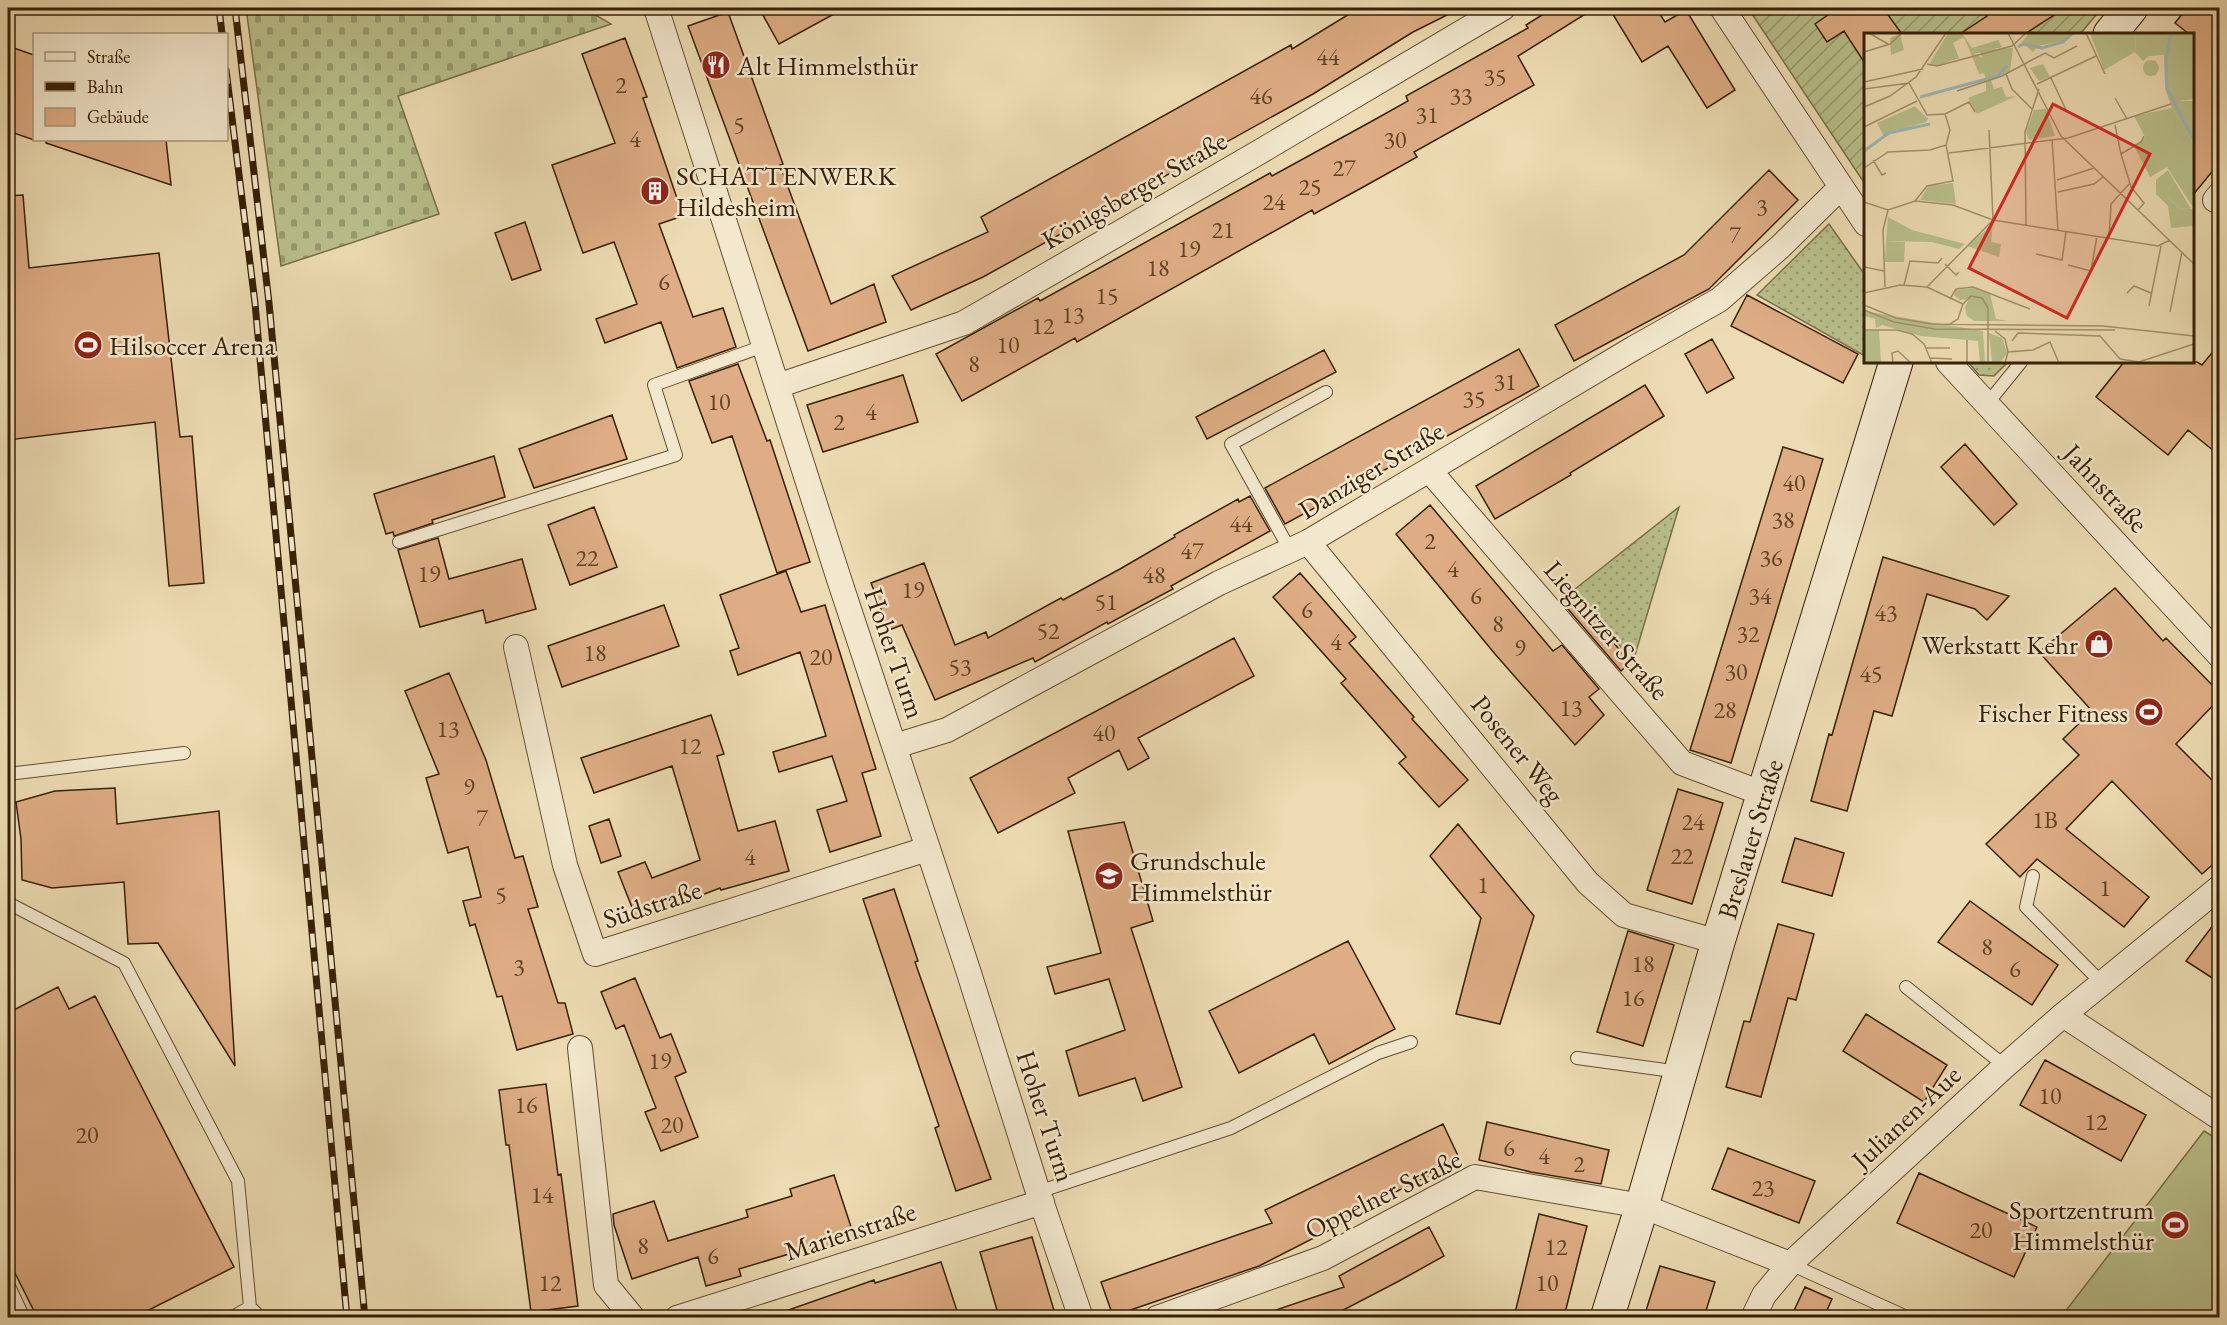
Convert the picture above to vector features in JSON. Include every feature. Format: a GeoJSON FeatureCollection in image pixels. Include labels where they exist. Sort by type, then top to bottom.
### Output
{"type":"FeatureCollection","features":[{"type":"Feature","properties":{"kind":"street","name":"Hoher Turm"},"geometry":{"type":"LineString","coordinates":[[656,8],[838,576],[1081,1317]]}},
{"type":"Feature","properties":{"kind":"street","name":"Königsberger Straße"},"geometry":{"type":"LineString","coordinates":[[777,386],[964,323],[1503,8]]}},
{"type":"Feature","properties":{"kind":"street"},"geometry":{"type":"LineString","coordinates":[[1722,8],[1864,221]]}},
{"type":"Feature","properties":{"kind":"street"},"geometry":{"type":"LineString","coordinates":[[2111,33],[2131,8]]}},
{"type":"Feature","properties":{"kind":"street","name":"Danziger Straße"},"geometry":{"type":"LineString","coordinates":[[895,746],[947,730],[1219,583],[1299,546],[1719,300],[1780,248],[1841,187]]}},
{"type":"Feature","properties":{"kind":"street","name":"Breslauer Straße"},"geometry":{"type":"LineString","coordinates":[[1607,1317],[1642,1206],[1718,942],[1896,363]]}},
{"type":"Feature","properties":{"kind":"street","name":"Jahnstraße"},"geometry":{"type":"LineString","coordinates":[[1949,363],[2220,656]]}},
{"type":"Feature","properties":{"kind":"street","name":"Liegnitzer Straße"},"geometry":{"type":"LineString","coordinates":[[1429,470],[1682,763],[1764,794]]}},
{"type":"Feature","properties":{"kind":"street","name":"Posener Weg"},"geometry":{"type":"LineString","coordinates":[[1299,546],[1588,883],[1624,915],[1718,942]]}},
{"type":"Feature","properties":{"kind":"street","name":"Südstraße"},"geometry":{"type":"LineString","coordinates":[[516,647],[565,865],[595,954],[927,849]]}},
{"type":"Feature","properties":{"kind":"street","name":"Julianen-Aue"},"geometry":{"type":"LineString","coordinates":[[1753,1317],[1764,1295],[1790,1264],[2005,1066],[2102,983],[2220,888]]}},
{"type":"Feature","properties":{"kind":"street"},"geometry":{"type":"LineString","coordinates":[[2064,1015],[2220,1118]]}},
{"type":"Feature","properties":{"kind":"street"},"geometry":{"type":"LineString","coordinates":[[580,1048],[606,1285],[633,1317]]}},
{"type":"Feature","properties":{"kind":"street","name":"Oppelner Straße"},"geometry":{"type":"LineString","coordinates":[[1157,1317],[1323,1258],[1475,1177],[1642,1206]]}},
{"type":"Feature","properties":{"kind":"street","name":"Marienstraße"},"geometry":{"type":"LineString","coordinates":[[677,1317],[1040,1197]]}},
{"type":"Feature","properties":{"kind":"street"},"geometry":{"type":"LineString","coordinates":[[1642,1206],[1790,1264]]}},
{"type":"Feature","properties":{"kind":"lane"},"geometry":{"type":"LineString","coordinates":[[399,542],[676,455],[654,385],[764,346]]}},
{"type":"Feature","properties":{"kind":"lane"},"geometry":{"type":"LineString","coordinates":[[1987,404],[2020,363]]}},
{"type":"Feature","properties":{"kind":"lane"},"geometry":{"type":"LineString","coordinates":[[1299,546],[1231,444],[1326,392]]}},
{"type":"Feature","properties":{"kind":"lane"},"geometry":{"type":"LineString","coordinates":[[8,774],[184,753]]}},
{"type":"Feature","properties":{"kind":"lane"},"geometry":{"type":"LineString","coordinates":[[2033,876],[2026,907],[2102,983]]}},
{"type":"Feature","properties":{"kind":"lane"},"geometry":{"type":"LineString","coordinates":[[8,903],[124,963],[238,1181],[250,1307],[261,1317]]}},
{"type":"Feature","properties":{"kind":"lane"},"geometry":{"type":"LineString","coordinates":[[1906,987],[2005,1066]]}},
{"type":"Feature","properties":{"kind":"lane"},"geometry":{"type":"LineString","coordinates":[[1040,1197],[1231,1128],[1378,1053],[1411,1042]]}},
{"type":"Feature","properties":{"kind":"lane"},"geometry":{"type":"LineString","coordinates":[[1577,1058],[1680,1072]]}},
{"type":"Feature","properties":{"kind":"lane"},"geometry":{"type":"LineString","coordinates":[[1790,1264],[1909,1317]]}},
{"type":"Feature","properties":{"kind":"lane"},"geometry":{"type":"LineString","coordinates":[[8,1284],[24,1317]]}},
{"type":"Feature","properties":{"kind":"lane"},"geometry":{"type":"LineString","coordinates":[[231,1317],[250,1307]]}},
{"type":"Feature","properties":{"kind":"green space"},"geometry":{"type":"Polygon","coordinates":[[[246,8],[584,8],[611,24],[398,96],[439,214],[281,266],[246,8]]]}},
{"type":"Feature","properties":{"kind":"green space"},"geometry":{"type":"Polygon","coordinates":[[[1748,8],[2102,8],[2081,33],[1864,33],[1864,182],[1748,8]]]}},
{"type":"Feature","properties":{"kind":"green space"},"geometry":{"type":"Polygon","coordinates":[[[1829,224],[1864,274],[1864,355],[1757,295],[1829,224]]]}},
{"type":"Feature","properties":{"kind":"green space"},"geometry":{"type":"Polygon","coordinates":[[[1969,363],[2007,363],[1994,376],[1979,375],[1969,363]]]}},
{"type":"Feature","properties":{"kind":"green space"},"geometry":{"type":"Polygon","coordinates":[[[1679,507],[1633,662],[1575,589],[1679,507]]]}},
{"type":"Feature","properties":{"kind":"green space","name":"Sportzentrum Himmelsthür"},"geometry":{"type":"Polygon","coordinates":[[[2204,1131],[2219,1140],[2219,1317],[2061,1317],[2204,1131]]]}},
{"type":"Feature","properties":{"kind":"building"},"geometry":{"type":"Polygon","coordinates":[[[759,8],[845,8],[779,44],[759,8]]]}},
{"type":"Feature","properties":{"kind":"building"},"geometry":{"type":"Polygon","coordinates":[[[1359,8],[1461,8],[1413,32],[1313,94],[983,277],[911,310],[892,276],[988,232],[981,217],[1291,45],[1292,49],[1359,8]]]}},
{"type":"Feature","properties":{"kind":"building"},"geometry":{"type":"Polygon","coordinates":[[[1553,8],[1595,8],[1518,56],[1534,85],[1414,152],[1417,157],[1365,186],[1314,214],[1312,210],[1077,342],[1075,338],[962,401],[936,354],[1038,298],[1040,301],[1270,173],[1272,176],[1408,101],[1406,96],[1528,28],[1526,25],[1553,8]]]}},
{"type":"Feature","properties":{"kind":"building"},"geometry":{"type":"Polygon","coordinates":[[[1609,8],[1656,8],[1665,22],[1686,10],[1735,90],[1707,108],[1668,46],[1642,62],[1609,8]]]}},
{"type":"Feature","properties":{"kind":"building"},"geometry":{"type":"Polygon","coordinates":[[[1838,8],[1883,8],[1901,33],[1864,33],[1864,62],[1844,31],[1827,42],[1815,24],[1838,8]]]}},
{"type":"Feature","properties":{"kind":"building"},"geometry":{"type":"Polygon","coordinates":[[[1981,8],[2065,8],[2027,33],[1962,33],[1987,16],[1981,8]]]}},
{"type":"Feature","properties":{"kind":"building"},"geometry":{"type":"Polygon","coordinates":[[[2187,8],[2220,8],[2220,162],[2194,194],[2194,33],[2188,33],[2175,23],[2187,8]]]}},
{"type":"Feature","properties":{"kind":"building"},"geometry":{"type":"Polygon","coordinates":[[[728,12],[783,164],[780,165],[831,304],[874,284],[886,322],[808,351],[688,26],[728,12]]]}},
{"type":"Feature","properties":{"kind":"building"},"geometry":{"type":"Polygon","coordinates":[[[625,38],[647,97],[643,98],[683,216],[659,224],[693,317],[723,308],[736,347],[677,368],[661,322],[605,343],[596,319],[637,304],[614,242],[583,253],[552,165],[615,143],[582,54],[625,38]]]}},
{"type":"Feature","properties":{"kind":"building"},"geometry":{"type":"Polygon","coordinates":[[[8,46],[33,55],[33,140],[8,131],[8,46]]]}},
{"type":"Feature","properties":{"kind":"building"},"geometry":{"type":"Polygon","coordinates":[[[47,141],[166,141],[171,185],[46,143],[47,141]]]}},
{"type":"Feature","properties":{"kind":"building"},"geometry":{"type":"Polygon","coordinates":[[[1769,170],[1798,200],[1709,289],[1574,361],[1555,325],[1684,255],[1769,170]]]}},
{"type":"Feature","properties":{"kind":"building","name":"Hilsoccer Arena"},"geometry":{"type":"Polygon","coordinates":[[[23,195],[29,268],[159,253],[180,437],[192,436],[204,583],[169,586],[155,422],[8,440],[8,196],[23,195]]]}},
{"type":"Feature","properties":{"kind":"building"},"geometry":{"type":"Polygon","coordinates":[[[525,222],[541,270],[512,280],[495,233],[525,222]]]}},
{"type":"Feature","properties":{"kind":"building"},"geometry":{"type":"Polygon","coordinates":[[[1747,295],[1858,354],[1843,383],[1731,326],[1747,295]]]}},
{"type":"Feature","properties":{"kind":"building"},"geometry":{"type":"Polygon","coordinates":[[[1712,339],[1734,378],[1707,393],[1685,354],[1712,339]]]}},
{"type":"Feature","properties":{"kind":"building"},"geometry":{"type":"Polygon","coordinates":[[[2220,343],[2220,456],[2188,430],[2168,455],[2096,397],[2123,363],[2197,362],[2202,365],[2220,343]]]}},
{"type":"Feature","properties":{"kind":"building"},"geometry":{"type":"Polygon","coordinates":[[[1519,349],[1539,386],[1285,524],[1265,488],[1519,349]]]}},
{"type":"Feature","properties":{"kind":"building"},"geometry":{"type":"Polygon","coordinates":[[[1324,350],[1336,372],[1207,439],[1196,417],[1324,350]]]}},
{"type":"Feature","properties":{"kind":"building"},"geometry":{"type":"Polygon","coordinates":[[[738,364],[767,441],[770,440],[810,562],[777,573],[732,436],[712,443],[689,381],[738,364]]]}},
{"type":"Feature","properties":{"kind":"building"},"geometry":{"type":"Polygon","coordinates":[[[903,375],[918,422],[823,452],[807,405],[903,375]]]}},
{"type":"Feature","properties":{"kind":"building"},"geometry":{"type":"Polygon","coordinates":[[[1645,385],[1664,416],[1570,473],[1571,475],[1495,519],[1476,486],[1645,385]]]}},
{"type":"Feature","properties":{"kind":"building"},"geometry":{"type":"Polygon","coordinates":[[[612,415],[627,459],[534,488],[519,449],[612,415]]]}},
{"type":"Feature","properties":{"kind":"building"},"geometry":{"type":"Polygon","coordinates":[[[1965,444],[2017,504],[1994,525],[1941,467],[1965,444]]]}},
{"type":"Feature","properties":{"kind":"building"},"geometry":{"type":"Polygon","coordinates":[[[1783,447],[1823,459],[1731,763],[1690,750],[1783,447]]]}},
{"type":"Feature","properties":{"kind":"building"},"geometry":{"type":"Polygon","coordinates":[[[494,456],[505,497],[432,520],[433,523],[394,536],[393,532],[386,534],[374,494],[494,456]]]}},
{"type":"Feature","properties":{"kind":"building"},"geometry":{"type":"Polygon","coordinates":[[[1250,496],[1270,531],[1171,586],[1173,589],[1035,662],[1033,658],[935,700],[902,625],[889,630],[871,583],[924,563],[955,645],[986,632],[988,638],[1120,569],[1238,499],[1239,502],[1250,496]]]}},
{"type":"Feature","properties":{"kind":"building"},"geometry":{"type":"Polygon","coordinates":[[[1430,505],[1553,651],[1562,645],[1599,689],[1589,697],[1604,715],[1575,745],[1495,654],[1396,534],[1430,505]]]}},
{"type":"Feature","properties":{"kind":"building"},"geometry":{"type":"Polygon","coordinates":[[[594,507],[617,567],[570,585],[548,525],[594,507]]]}},
{"type":"Feature","properties":{"kind":"building"},"geometry":{"type":"Polygon","coordinates":[[[438,538],[449,579],[522,559],[536,609],[486,623],[483,610],[420,627],[398,550],[438,538]]]}},
{"type":"Feature","properties":{"kind":"building"},"geometry":{"type":"Polygon","coordinates":[[[1883,557],[2009,596],[1987,620],[1975,609],[1927,594],[1892,716],[1874,711],[1847,811],[1811,801],[1883,557]]]}},
{"type":"Feature","properties":{"kind":"building"},"geometry":{"type":"Polygon","coordinates":[[[786,571],[801,612],[825,605],[876,769],[862,773],[881,836],[830,852],[817,810],[847,801],[832,756],[779,772],[773,752],[826,736],[800,652],[738,675],[730,651],[739,648],[720,595],[786,571]]]}},
{"type":"Feature","properties":{"kind":"building"},"geometry":{"type":"Polygon","coordinates":[[[1300,573],[1356,637],[1349,643],[1414,717],[1412,719],[1468,780],[1439,807],[1399,763],[1406,757],[1341,683],[1346,679],[1273,597],[1300,573]]]}},
{"type":"Feature","properties":{"kind":"building"},"geometry":{"type":"Polygon","coordinates":[[[2115,588],[2163,641],[2166,638],[2220,693],[2220,698],[2176,744],[2220,788],[2220,858],[2202,874],[2112,781],[2066,829],[2149,897],[2124,927],[2037,859],[2020,877],[1986,844],[2079,755],[2063,739],[2092,711],[2039,652],[2115,588]]]}},
{"type":"Feature","properties":{"kind":"building"},"geometry":{"type":"Polygon","coordinates":[[[1574,593],[1630,663],[1621,671],[1562,602],[1574,593]]]}},
{"type":"Feature","properties":{"kind":"building"},"geometry":{"type":"Polygon","coordinates":[[[664,605],[679,646],[562,687],[548,646],[664,605]]]}},
{"type":"Feature","properties":{"kind":"building"},"geometry":{"type":"Polygon","coordinates":[[[1234,638],[1254,676],[1138,738],[1149,758],[1128,770],[1119,750],[1068,778],[1075,793],[998,833],[970,778],[1234,638]]]}},
{"type":"Feature","properties":{"kind":"building"},"geometry":{"type":"Polygon","coordinates":[[[449,673],[486,760],[515,858],[523,856],[538,907],[528,909],[558,1003],[565,1003],[573,1034],[517,1050],[502,996],[497,997],[475,924],[470,926],[463,901],[481,897],[468,847],[448,853],[426,778],[439,774],[405,691],[449,673]]]}},
{"type":"Feature","properties":{"kind":"building"},"geometry":{"type":"Polygon","coordinates":[[[711,715],[724,754],[717,756],[738,831],[775,821],[789,871],[721,890],[720,888],[637,920],[618,872],[645,862],[652,878],[700,860],[672,766],[594,793],[581,758],[711,715]]]}},
{"type":"Feature","properties":{"kind":"building"},"geometry":{"type":"Polygon","coordinates":[[[115,788],[117,824],[219,811],[235,1066],[158,943],[128,944],[124,882],[52,888],[22,880],[21,839],[16,802],[55,791],[115,788]]]}},
{"type":"Feature","properties":{"kind":"building"},"geometry":{"type":"Polygon","coordinates":[[[1678,789],[1723,803],[1692,904],[1647,890],[1678,789]]]}},
{"type":"Feature","properties":{"kind":"building"},"geometry":{"type":"Polygon","coordinates":[[[609,819],[621,856],[601,863],[589,826],[609,819]]]}},
{"type":"Feature","properties":{"kind":"building"},"geometry":{"type":"Polygon","coordinates":[[[1124,822],[1153,921],[1131,928],[1182,1087],[1143,1101],[1135,1078],[1079,1096],[1066,1051],[1125,1030],[1109,979],[1055,994],[1047,967],[1101,953],[1068,831],[1124,822]]]}},
{"type":"Feature","properties":{"kind":"building"},"geometry":{"type":"Polygon","coordinates":[[[1458,824],[1534,916],[1500,1024],[1456,1014],[1481,918],[1430,856],[1458,824]]]}},
{"type":"Feature","properties":{"kind":"building"},"geometry":{"type":"Polygon","coordinates":[[[1795,838],[1844,853],[1832,896],[1782,882],[1795,838]]]}},
{"type":"Feature","properties":{"kind":"building"},"geometry":{"type":"Polygon","coordinates":[[[894,889],[918,961],[915,962],[991,1179],[956,1191],[935,1128],[939,1126],[863,899],[894,889]]]}},
{"type":"Feature","properties":{"kind":"building"},"geometry":{"type":"Polygon","coordinates":[[[1970,901],[2058,965],[2032,1005],[1938,942],[1970,901]]]}},
{"type":"Feature","properties":{"kind":"building"},"geometry":{"type":"Polygon","coordinates":[[[2220,916],[2220,983],[2186,961],[2220,916]]]}},
{"type":"Feature","properties":{"kind":"building"},"geometry":{"type":"Polygon","coordinates":[[[1778,924],[1814,934],[1796,1000],[1788,998],[1761,1097],[1726,1087],[1744,1021],[1750,1022],[1778,924]]]}},
{"type":"Feature","properties":{"kind":"building"},"geometry":{"type":"Polygon","coordinates":[[[1628,931],[1674,945],[1643,1046],[1597,1032],[1628,931]]]}},
{"type":"Feature","properties":{"kind":"building"},"geometry":{"type":"Polygon","coordinates":[[[1348,941],[1395,1029],[1329,1064],[1314,1034],[1239,1073],[1209,1011],[1348,941]]]}},
{"type":"Feature","properties":{"kind":"building"},"geometry":{"type":"Polygon","coordinates":[[[635,978],[660,1038],[671,1034],[686,1072],[675,1077],[698,1137],[661,1151],[645,1112],[656,1108],[624,1025],[616,1029],[601,992],[635,978]]]}},
{"type":"Feature","properties":{"kind":"building"},"geometry":{"type":"Polygon","coordinates":[[[58,987],[69,1009],[95,996],[234,1267],[135,1317],[37,1317],[8,1259],[8,1013],[58,987]]]}},
{"type":"Feature","properties":{"kind":"building"},"geometry":{"type":"Polygon","coordinates":[[[1866,1014],[1947,1065],[1924,1102],[1843,1051],[1866,1014]]]}},
{"type":"Feature","properties":{"kind":"building"},"geometry":{"type":"Polygon","coordinates":[[[2045,1060],[2146,1115],[2121,1161],[2020,1105],[2045,1060]]]}},
{"type":"Feature","properties":{"kind":"building"},"geometry":{"type":"Polygon","coordinates":[[[546,1084],[558,1175],[561,1174],[578,1306],[531,1312],[509,1145],[506,1145],[499,1090],[546,1084]]]}},
{"type":"Feature","properties":{"kind":"building"},"geometry":{"type":"Polygon","coordinates":[[[1487,1122],[1609,1150],[1601,1184],[1479,1160],[1487,1122]]]}},
{"type":"Feature","properties":{"kind":"building"},"geometry":{"type":"Polygon","coordinates":[[[1443,1124],[1460,1160],[1355,1212],[1357,1216],[1259,1266],[1113,1316],[1101,1282],[1272,1223],[1265,1210],[1443,1124]]]}},
{"type":"Feature","properties":{"kind":"building"},"geometry":{"type":"Polygon","coordinates":[[[1728,1148],[1815,1181],[1799,1223],[1712,1189],[1728,1148]]]}},
{"type":"Feature","properties":{"kind":"building"},"geometry":{"type":"Polygon","coordinates":[[[1919,1173],[2037,1227],[2014,1277],[1897,1223],[1919,1173]]]}},
{"type":"Feature","properties":{"kind":"building"},"geometry":{"type":"Polygon","coordinates":[[[834,1175],[855,1239],[811,1253],[809,1248],[739,1269],[741,1276],[706,1286],[698,1257],[632,1279],[614,1225],[613,1214],[654,1201],[668,1241],[748,1217],[746,1210],[792,1196],[790,1189],[834,1175]]]}},
{"type":"Feature","properties":{"kind":"building"},"geometry":{"type":"Polygon","coordinates":[[[1539,1214],[1587,1226],[1564,1317],[1514,1317],[1539,1214]]]}},
{"type":"Feature","properties":{"kind":"building"},"geometry":{"type":"Polygon","coordinates":[[[1429,1227],[1444,1256],[1399,1281],[1330,1317],[1265,1317],[1264,1314],[1344,1287],[1339,1276],[1429,1227]]]}},
{"type":"Feature","properties":{"kind":"building"},"geometry":{"type":"Polygon","coordinates":[[[1032,1237],[1056,1317],[999,1317],[980,1252],[1032,1237]]]}},
{"type":"Feature","properties":{"kind":"building"},"geometry":{"type":"Polygon","coordinates":[[[941,1262],[959,1317],[777,1317],[777,1314],[874,1280],[875,1283],[941,1262]]]}},
{"type":"Feature","properties":{"kind":"building"},"geometry":{"type":"Polygon","coordinates":[[[1660,1266],[1715,1282],[1704,1317],[1644,1317],[1660,1266]]]}},
{"type":"Feature","properties":{"kind":"building"},"geometry":{"type":"Polygon","coordinates":[[[1805,1287],[1832,1299],[1824,1317],[1791,1317],[1805,1287]]]}},
{"type":"Feature","properties":{"kind":"railway"},"geometry":{"type":"LineString","coordinates":[[219,8],[222,33]]}},
{"type":"Feature","properties":{"kind":"railway"},"geometry":{"type":"LineString","coordinates":[[235,8],[269,303],[365,1318]]}},
{"type":"Feature","properties":{"kind":"railway"},"geometry":{"type":"LineString","coordinates":[[228,86],[255,303],[347,1318]]}},
{"type":"Feature","properties":{"kind":"place","name":"Alt Himmelsthür"},"geometry":{"type":"Point","coordinates":[716,65]}},
{"type":"Feature","properties":{"kind":"place","name":"SCHATTENWERK Hildesheim"},"geometry":{"type":"Point","coordinates":[655,191]}},
{"type":"Feature","properties":{"kind":"place","name":"Hilsoccer Arena"},"geometry":{"type":"Point","coordinates":[88,345]}},
{"type":"Feature","properties":{"kind":"place","name":"Werkstatt Kehr"},"geometry":{"type":"Point","coordinates":[2099,644]}},
{"type":"Feature","properties":{"kind":"place","name":"Fischer Fitness"},"geometry":{"type":"Point","coordinates":[2149,712]}},
{"type":"Feature","properties":{"kind":"place","name":"Grundschule Himmelsthür"},"geometry":{"type":"Point","coordinates":[1109,876]}},
{"type":"Feature","properties":{"kind":"place","name":"Sportzentrum Himmelsthür"},"geometry":{"type":"Point","coordinates":[2175,1225]}}]}
